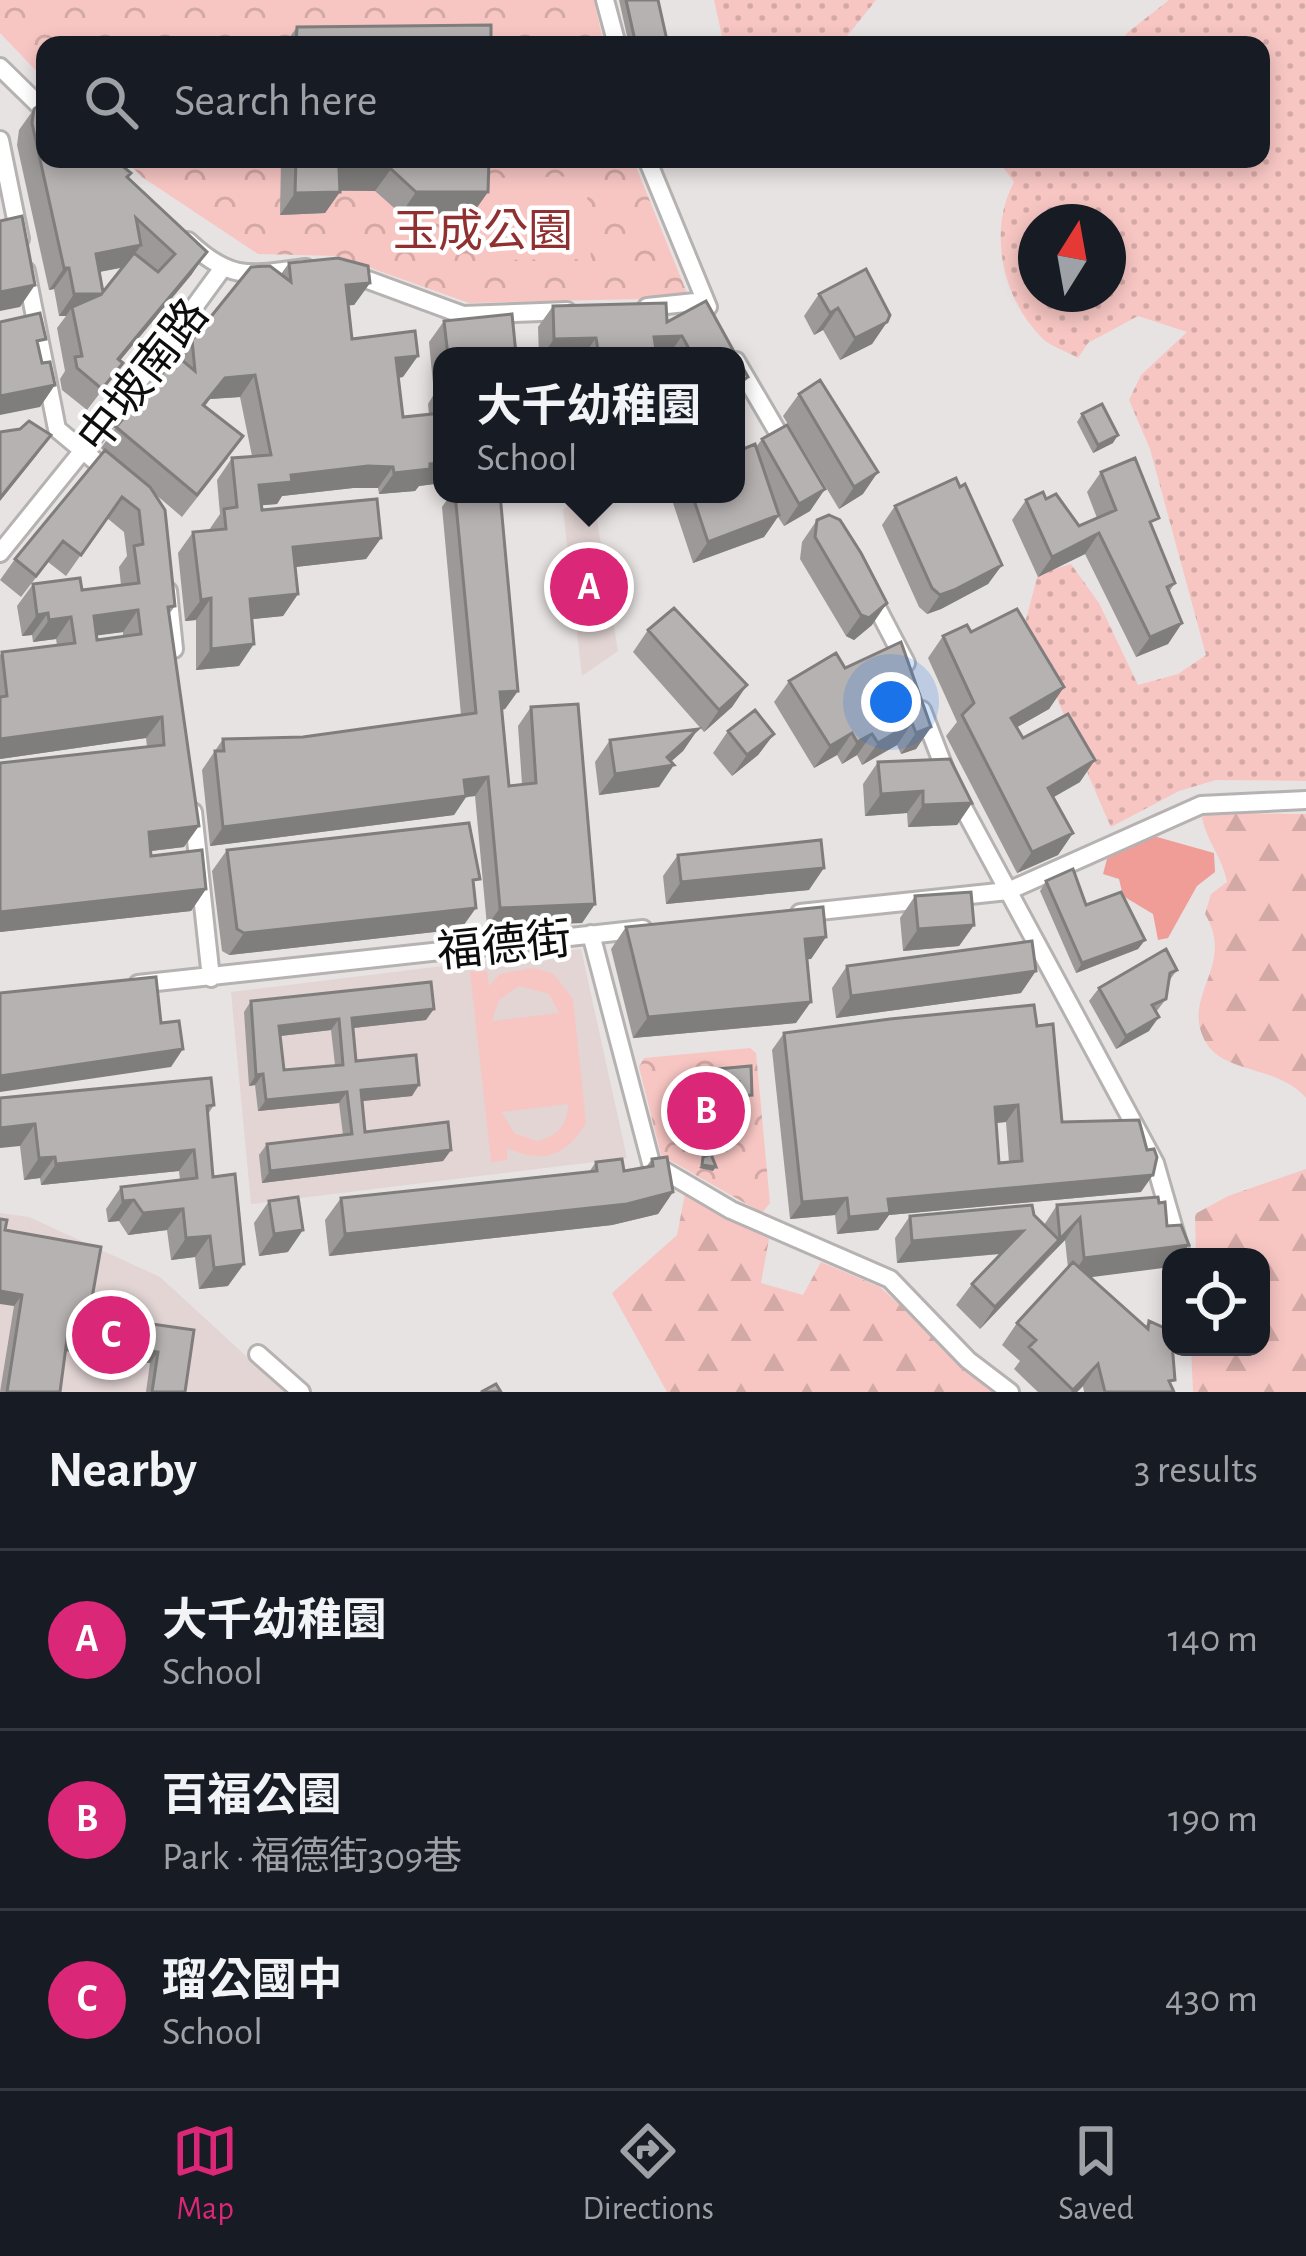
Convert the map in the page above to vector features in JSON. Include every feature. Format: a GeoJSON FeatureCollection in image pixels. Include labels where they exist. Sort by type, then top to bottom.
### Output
{"type":"FeatureCollection","features":[{"type":"Feature","properties":{"kind":"street"},"geometry":{"type":"LineString","coordinates":[[605,0],[615,36]]}},
{"type":"Feature","properties":{"kind":"street"},"geometry":{"type":"LineString","coordinates":[[0,68],[36,102]]}},
{"type":"Feature","properties":{"kind":"street"},"geometry":{"type":"LineString","coordinates":[[0,140],[57,429],[130,488]]}},
{"type":"Feature","properties":{"kind":"street"},"geometry":{"type":"LineString","coordinates":[[620,308],[709,309],[651,168]]}},
{"type":"Feature","properties":{"kind":"street","name":"中坡南路"},"geometry":{"type":"LineString","coordinates":[[0,553],[222,269],[180,233]]}},
{"type":"Feature","properties":{"kind":"street"},"geometry":{"type":"LineString","coordinates":[[222,269],[242,276],[323,266],[378,280],[463,315],[577,311]]}},
{"type":"Feature","properties":{"kind":"street"},"geometry":{"type":"LineString","coordinates":[[723,337],[728,347]]}},
{"type":"Feature","properties":{"kind":"street"},"geometry":{"type":"LineString","coordinates":[[745,376],[792,458]]}},
{"type":"Feature","properties":{"kind":"street"},"geometry":{"type":"LineString","coordinates":[[166,572],[175,661]]}},
{"type":"Feature","properties":{"kind":"street"},"geometry":{"type":"LineString","coordinates":[[860,574],[911,680]]}},
{"type":"Feature","properties":{"kind":"street"},"geometry":{"type":"LineString","coordinates":[[919,700],[950,783],[1155,1163],[1179,1248]]}},
{"type":"Feature","properties":{"kind":"street"},"geometry":{"type":"LineString","coordinates":[[192,793],[211,978]]}},
{"type":"Feature","properties":{"kind":"street"},"geometry":{"type":"LineString","coordinates":[[783,914],[1008,891],[1201,805],[1306,800]]}},
{"type":"Feature","properties":{"kind":"street","name":"福德街"},"geometry":{"type":"LineString","coordinates":[[110,987],[670,926]]}},
{"type":"Feature","properties":{"kind":"street"},"geometry":{"type":"LineString","coordinates":[[591,934],[651,1163],[731,1210],[890,1279],[968,1360],[1010,1392]]}},
{"type":"Feature","properties":{"kind":"street"},"geometry":{"type":"LineString","coordinates":[[258,1354],[301,1392]]}},
{"type":"Feature","properties":{"kind":"shaded area"},"geometry":{"type":"Polygon","coordinates":[[[571,503],[594,503],[618,651],[582,676],[563,510],[571,503]]]}},
{"type":"Feature","properties":{"kind":"shaded area"},"geometry":{"type":"Polygon","coordinates":[[[1150,835],[1214,853],[1215,872],[1197,886],[1168,938],[1158,940],[1153,914],[1123,896],[1119,879],[1103,874],[1107,859],[1150,835]]]}},
{"type":"Feature","properties":{"kind":"shaded area"},"geometry":{"type":"Polygon","coordinates":[[[581,949],[627,1158],[251,1204],[231,992],[581,949]]]}},
{"type":"Feature","properties":{"kind":"shaded area"},"geometry":{"type":"Polygon","coordinates":[[[0,1213],[29,1217],[160,1277],[285,1392],[0,1392],[0,1213]]]}},
{"type":"Feature","properties":{"kind":"green space"},"geometry":{"type":"Polygon","coordinates":[[[0,0],[594,0],[602,36],[36,36],[36,71],[0,33],[0,0]]]}},
{"type":"Feature","properties":{"kind":"green space"},"geometry":{"type":"Polygon","coordinates":[[[714,0],[876,0],[847,36],[722,36],[714,0]]]}},
{"type":"Feature","properties":{"kind":"green space"},"geometry":{"type":"Polygon","coordinates":[[[1169,0],[1306,0],[1306,781],[1216,780],[1179,791],[1111,827],[1024,627],[1038,574],[1071,564],[1099,603],[1138,685],[1178,674],[1206,655],[1150,449],[1129,400],[1141,375],[1187,332],[1138,316],[1088,343],[1078,358],[1044,340],[1022,312],[1126,312],[1126,204],[1018,204],[1018,306],[1001,244],[1006,202],[1014,182],[1004,168],[1270,168],[1270,36],[1125,36],[1169,0]]]}},
{"type":"Feature","properties":{"kind":"green space","name":"玉成公園"},"geometry":{"type":"Polygon","coordinates":[[[133,168],[637,168],[689,298],[469,303],[337,256],[258,254],[133,168]]]}},
{"type":"Feature","properties":{"kind":"green space"},"geometry":{"type":"Polygon","coordinates":[[[586,176],[591,259],[496,260],[496,178],[586,176]]]}},
{"type":"Feature","properties":{"kind":"green space"},"geometry":{"type":"Polygon","coordinates":[[[1207,813],[1306,814],[1306,1098],[1280,1080],[1223,1059],[1204,1039],[1199,1008],[1215,949],[1205,914],[1211,894],[1227,882],[1204,826],[1202,817],[1207,813]]]}},
{"type":"Feature","properties":{"kind":"green space"},"geometry":{"type":"Polygon","coordinates":[[[532,968],[553,973],[573,999],[586,1122],[562,1150],[531,1156],[507,1148],[507,1160],[491,1162],[470,972],[487,971],[489,986],[500,974],[532,968]],[[519,986],[499,1000],[492,1021],[559,1013],[549,994],[519,986]],[[568,1104],[502,1112],[514,1133],[537,1141],[560,1128],[568,1104]]]}},
{"type":"Feature","properties":{"kind":"green space"},"geometry":{"type":"Polygon","coordinates":[[[750,1048],[756,1053],[770,1203],[762,1213],[661,1155],[639,1067],[644,1058],[750,1048]]]}},
{"type":"Feature","properties":{"kind":"green space"},"geometry":{"type":"Polygon","coordinates":[[[1306,1169],[1306,1392],[1193,1392],[1191,1356],[1270,1356],[1270,1248],[1196,1248],[1195,1214],[1228,1196],[1306,1169]]]}},
{"type":"Feature","properties":{"kind":"green space"},"geometry":{"type":"Polygon","coordinates":[[[685,1194],[769,1239],[761,1283],[803,1295],[821,1262],[880,1287],[996,1392],[667,1392],[612,1293],[677,1235],[685,1194]]]}},
{"type":"Feature","properties":{"kind":"building"},"geometry":{"type":"Polygon","coordinates":[[[626,0],[658,0],[666,36],[634,36],[626,0]]]}},
{"type":"Feature","properties":{"kind":"building"},"geometry":{"type":"Polygon","coordinates":[[[491,25],[491,36],[296,36],[297,27],[491,25]]]}},
{"type":"Feature","properties":{"kind":"building"},"geometry":{"type":"Polygon","coordinates":[[[42,168],[125,168],[131,173],[127,177],[207,252],[118,359],[123,363],[102,389],[77,368],[75,357],[82,356],[72,307],[102,294],[74,294],[69,268],[64,268],[42,168]],[[136,218],[141,245],[96,254],[103,292],[134,253],[158,272],[175,254],[136,218]]]}},
{"type":"Feature","properties":{"kind":"building"},"geometry":{"type":"Polygon","coordinates":[[[296,168],[489,168],[488,192],[416,192],[391,169],[339,169],[340,192],[295,193],[296,168]]]}},
{"type":"Feature","properties":{"kind":"building"},"geometry":{"type":"Polygon","coordinates":[[[22,216],[35,285],[0,292],[0,221],[22,216]]]}},
{"type":"Feature","properties":{"kind":"building"},"geometry":{"type":"Polygon","coordinates":[[[338,258],[368,266],[370,283],[346,285],[352,339],[415,331],[418,356],[396,358],[403,417],[433,414],[433,464],[430,469],[394,473],[393,467],[368,466],[291,475],[292,482],[259,485],[262,510],[377,499],[381,538],[293,547],[298,594],[250,599],[254,644],[211,649],[211,598],[201,600],[193,532],[226,529],[224,509],[237,507],[232,458],[271,455],[255,375],[225,378],[203,405],[243,436],[197,495],[116,427],[177,356],[195,371],[192,340],[251,267],[270,266],[291,282],[289,263],[338,258]]]}},
{"type":"Feature","properties":{"kind":"building"},"geometry":{"type":"Polygon","coordinates":[[[866,269],[890,315],[887,322],[855,338],[838,308],[830,313],[819,294],[866,269]]]}},
{"type":"Feature","properties":{"kind":"building"},"geometry":{"type":"Polygon","coordinates":[[[706,301],[731,347],[688,347],[682,336],[654,337],[656,347],[598,347],[596,338],[554,339],[553,306],[666,303],[667,322],[706,301]]]}},
{"type":"Feature","properties":{"kind":"building"},"geometry":{"type":"Polygon","coordinates":[[[40,313],[46,339],[37,341],[42,363],[50,362],[55,385],[0,396],[0,322],[40,313]]]}},
{"type":"Feature","properties":{"kind":"building"},"geometry":{"type":"Polygon","coordinates":[[[512,314],[515,347],[447,347],[444,321],[512,314]]]}},
{"type":"Feature","properties":{"kind":"building"},"geometry":{"type":"Polygon","coordinates":[[[820,380],[878,472],[854,487],[799,394],[820,380]]]}},
{"type":"Feature","properties":{"kind":"building"},"geometry":{"type":"Polygon","coordinates":[[[1102,404],[1118,435],[1098,445],[1082,414],[1102,404]]]}},
{"type":"Feature","properties":{"kind":"building"},"geometry":{"type":"Polygon","coordinates":[[[29,421],[51,435],[0,498],[0,432],[20,429],[29,421]]]}},
{"type":"Feature","properties":{"kind":"building"},"geometry":{"type":"Polygon","coordinates":[[[787,425],[825,489],[799,504],[762,439],[787,425]]]}},
{"type":"Feature","properties":{"kind":"building"},"geometry":{"type":"Polygon","coordinates":[[[755,444],[779,515],[708,542],[695,503],[745,503],[745,448],[755,444]]]}},
{"type":"Feature","properties":{"kind":"building"},"geometry":{"type":"Polygon","coordinates":[[[105,450],[150,487],[165,510],[175,606],[168,607],[199,826],[149,832],[151,856],[202,850],[206,889],[0,912],[0,763],[164,745],[162,717],[0,739],[0,697],[7,696],[2,652],[75,643],[71,617],[49,620],[48,613],[37,615],[33,584],[80,578],[82,590],[139,583],[134,546],[143,544],[139,510],[122,497],[81,555],[63,541],[36,576],[15,559],[105,450]],[[138,610],[94,616],[97,640],[141,634],[138,610]]]}},
{"type":"Feature","properties":{"kind":"building"},"geometry":{"type":"Polygon","coordinates":[[[1135,458],[1159,518],[1150,522],[1175,583],[1167,587],[1182,623],[1150,637],[1099,533],[1052,557],[1026,500],[1043,492],[1046,499],[1056,494],[1079,526],[1116,510],[1101,472],[1135,458]]]}},
{"type":"Feature","properties":{"kind":"building"},"geometry":{"type":"Polygon","coordinates":[[[956,478],[960,487],[965,484],[1002,565],[940,595],[932,588],[895,506],[956,478]]]}},
{"type":"Feature","properties":{"kind":"building"},"geometry":{"type":"Polygon","coordinates":[[[456,503],[501,503],[518,691],[500,692],[509,786],[536,783],[531,707],[578,704],[595,904],[500,908],[488,777],[464,780],[466,796],[223,827],[215,751],[224,751],[223,739],[303,737],[476,713],[456,503]]]}},
{"type":"Feature","properties":{"kind":"building"},"geometry":{"type":"Polygon","coordinates":[[[829,515],[840,520],[887,603],[869,618],[861,615],[815,537],[817,520],[829,515]]]}},
{"type":"Feature","properties":{"kind":"building"},"geometry":{"type":"Polygon","coordinates":[[[674,608],[747,685],[719,710],[648,630],[674,608]]]}},
{"type":"Feature","properties":{"kind":"building"},"geometry":{"type":"Polygon","coordinates":[[[1017,609],[1064,687],[1011,718],[1023,738],[1068,714],[1095,760],[1048,788],[1073,833],[1032,852],[962,715],[974,703],[943,636],[967,625],[971,632],[1017,609]]]}},
{"type":"Feature","properties":{"kind":"building"},"geometry":{"type":"Polygon","coordinates":[[[901,642],[931,727],[916,733],[912,723],[878,743],[872,734],[857,742],[852,733],[830,746],[789,681],[836,653],[845,668],[901,642]]]}},
{"type":"Feature","properties":{"kind":"building"},"geometry":{"type":"Polygon","coordinates":[[[755,710],[774,734],[747,755],[728,731],[755,710]]]}},
{"type":"Feature","properties":{"kind":"building"},"geometry":{"type":"Polygon","coordinates":[[[698,729],[667,757],[674,765],[615,774],[610,740],[698,729]]]}},
{"type":"Feature","properties":{"kind":"building"},"geometry":{"type":"Polygon","coordinates":[[[950,759],[972,803],[923,805],[923,791],[881,794],[878,762],[950,759]]]}},
{"type":"Feature","properties":{"kind":"building"},"geometry":{"type":"Polygon","coordinates":[[[469,823],[480,879],[473,880],[476,908],[244,933],[237,929],[227,850],[469,823]]]}},
{"type":"Feature","properties":{"kind":"building"},"geometry":{"type":"Polygon","coordinates":[[[821,840],[824,868],[681,882],[678,855],[821,840]]]}},
{"type":"Feature","properties":{"kind":"building"},"geometry":{"type":"Polygon","coordinates":[[[1073,869],[1086,905],[1121,892],[1145,940],[1082,963],[1046,881],[1073,869]]]}},
{"type":"Feature","properties":{"kind":"building"},"geometry":{"type":"Polygon","coordinates":[[[971,892],[974,925],[918,929],[915,896],[971,892]]]}},
{"type":"Feature","properties":{"kind":"building"},"geometry":{"type":"Polygon","coordinates":[[[823,907],[826,937],[805,939],[811,1002],[648,1017],[626,927],[823,907]]]}},
{"type":"Feature","properties":{"kind":"building"},"geometry":{"type":"Polygon","coordinates":[[[1032,941],[1036,971],[851,996],[847,966],[1032,941]]]}},
{"type":"Feature","properties":{"kind":"building"},"geometry":{"type":"Polygon","coordinates":[[[1166,949],[1177,970],[1170,973],[1166,999],[1152,1005],[1159,1017],[1126,1036],[1099,988],[1166,949]]]}},
{"type":"Feature","properties":{"kind":"building"},"geometry":{"type":"Polygon","coordinates":[[[156,977],[161,1023],[179,1021],[183,1049],[0,1076],[0,993],[156,977]]]}},
{"type":"Feature","properties":{"kind":"building"},"geometry":{"type":"Polygon","coordinates":[[[431,982],[434,1009],[352,1018],[356,1061],[416,1055],[419,1085],[361,1090],[365,1132],[448,1122],[451,1150],[270,1171],[267,1144],[352,1134],[347,1092],[266,1100],[263,1074],[256,1075],[251,1001],[431,982]],[[339,1019],[279,1026],[284,1070],[343,1065],[339,1019]]]}},
{"type":"Feature","properties":{"kind":"building"},"geometry":{"type":"Polygon","coordinates":[[[1034,1005],[1037,1026],[1053,1024],[1062,1122],[1139,1120],[1147,1150],[1154,1149],[1157,1157],[1153,1175],[888,1199],[890,1213],[849,1217],[847,1198],[802,1202],[784,1033],[1034,1005]],[[1018,1105],[995,1107],[999,1163],[1022,1161],[1018,1105]]]}},
{"type":"Feature","properties":{"kind":"building"},"geometry":{"type":"Polygon","coordinates":[[[751,1066],[752,1095],[740,1096],[739,1082],[718,1084],[716,1069],[751,1066]]]}},
{"type":"Feature","properties":{"kind":"building"},"geometry":{"type":"Polygon","coordinates":[[[211,1078],[214,1105],[207,1106],[213,1177],[235,1174],[244,1264],[214,1268],[210,1236],[186,1238],[183,1209],[143,1213],[134,1200],[123,1201],[121,1187],[197,1178],[194,1150],[56,1164],[55,1157],[39,1158],[35,1124],[0,1128],[0,1098],[211,1078]]]}},
{"type":"Feature","properties":{"kind":"building"},"geometry":{"type":"Polygon","coordinates":[[[711,1154],[716,1167],[702,1165],[703,1157],[711,1154]]]}},
{"type":"Feature","properties":{"kind":"building"},"geometry":{"type":"Polygon","coordinates":[[[667,1157],[673,1192],[627,1204],[345,1234],[341,1198],[597,1171],[596,1162],[622,1159],[624,1171],[653,1166],[652,1159],[667,1157]]]}},
{"type":"Feature","properties":{"kind":"building"},"geometry":{"type":"Polygon","coordinates":[[[298,1197],[303,1230],[274,1234],[269,1201],[298,1197]]]}},
{"type":"Feature","properties":{"kind":"building"},"geometry":{"type":"Polygon","coordinates":[[[1158,1197],[1159,1203],[1165,1202],[1167,1226],[1181,1225],[1189,1245],[1084,1258],[1080,1218],[1060,1239],[1057,1205],[1158,1197]]]}},
{"type":"Feature","properties":{"kind":"building"},"geometry":{"type":"Polygon","coordinates":[[[1032,1205],[1034,1215],[1059,1240],[995,1307],[972,1284],[1023,1231],[912,1241],[910,1216],[1032,1205]]]}},
{"type":"Feature","properties":{"kind":"building"},"geometry":{"type":"Polygon","coordinates":[[[0,1219],[7,1220],[5,1230],[101,1247],[89,1315],[194,1330],[185,1392],[152,1392],[158,1352],[67,1339],[60,1392],[7,1392],[22,1295],[0,1291],[0,1219]]]}},
{"type":"Feature","properties":{"kind":"building"},"geometry":{"type":"Polygon","coordinates":[[[1073,1262],[1148,1329],[1149,1321],[1162,1327],[1162,1356],[1173,1356],[1175,1380],[1169,1381],[1174,1392],[1105,1392],[1098,1364],[1073,1390],[1029,1347],[1036,1340],[1017,1323],[1073,1262]]]}},
{"type":"Feature","properties":{"kind":"place","name":"大千幼稚園"},"geometry":{"type":"Point","coordinates":[589,587]}},
{"type":"Feature","properties":{"kind":"place","name":"百福公園"},"geometry":{"type":"Point","coordinates":[706,1111]}},
{"type":"Feature","properties":{"kind":"place","name":"瑠公國中"},"geometry":{"type":"Point","coordinates":[111,1335]}}]}
